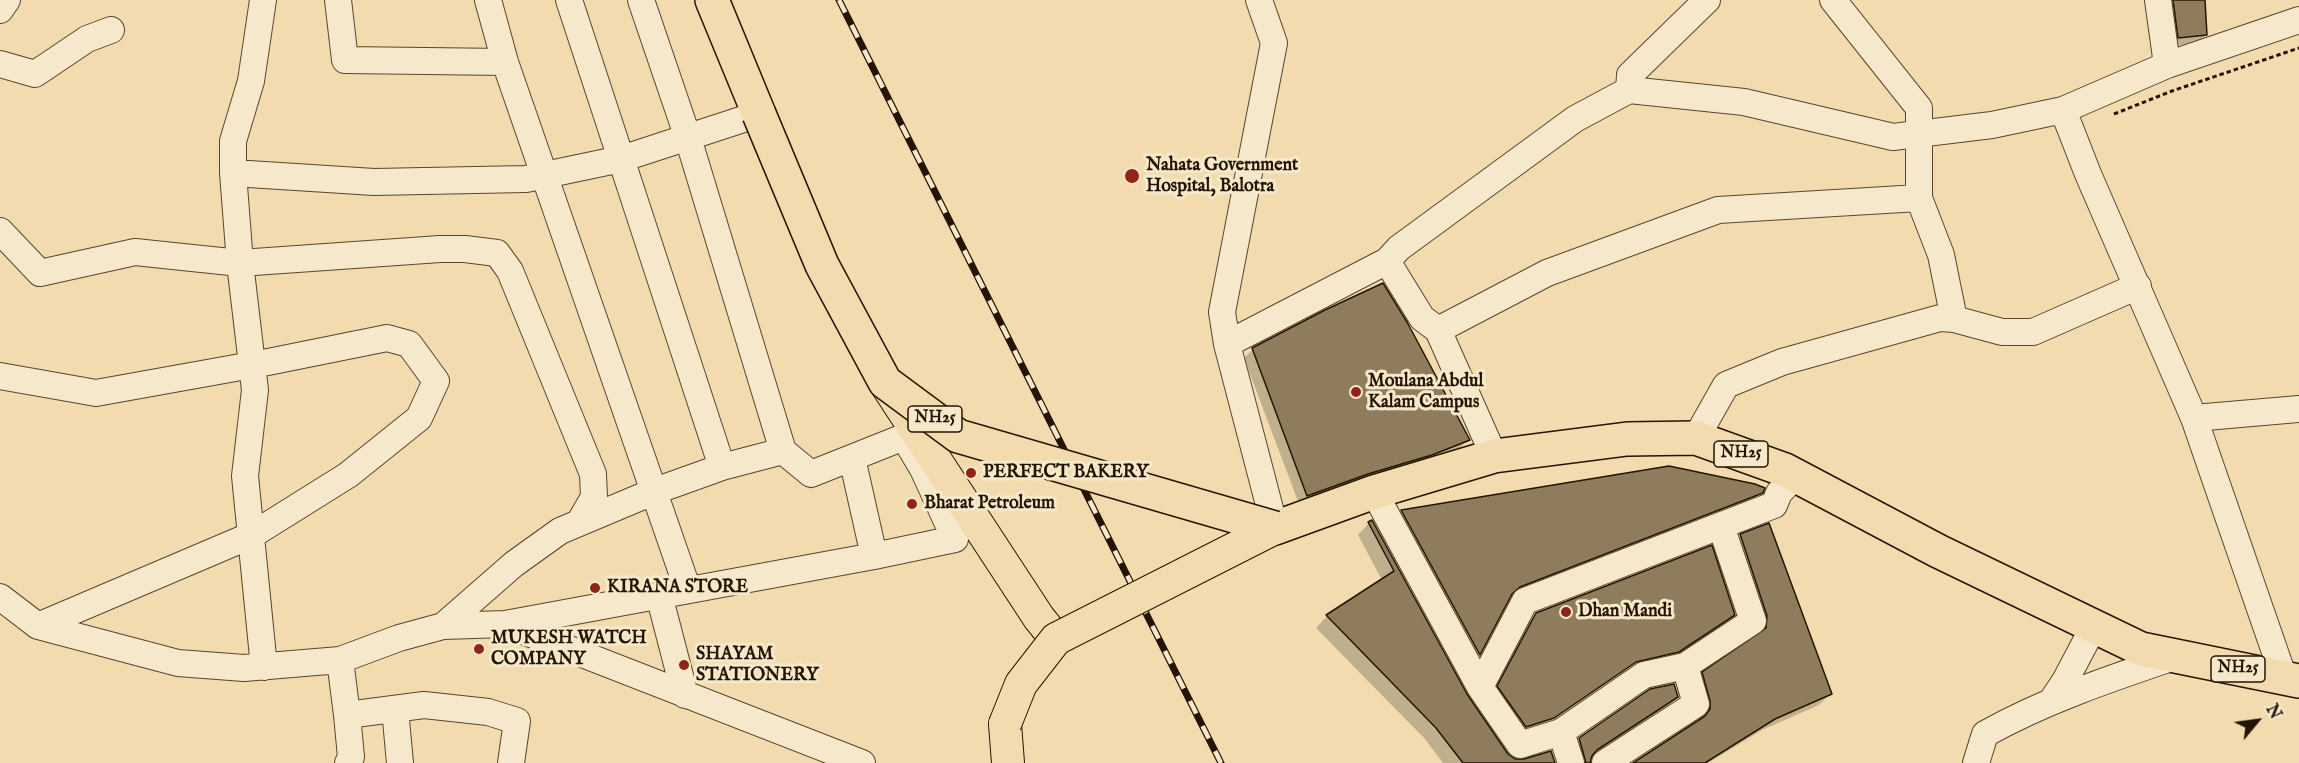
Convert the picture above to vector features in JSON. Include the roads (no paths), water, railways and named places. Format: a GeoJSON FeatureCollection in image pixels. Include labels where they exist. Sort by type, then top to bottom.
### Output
{"type":"FeatureCollection","features":[{"type":"Feature","properties":{"kind":"highway","name":"NH25"},"geometry":{"type":"LineString","coordinates":[[712,0],[822,265],[885,382],[958,436],[1275,528],[1374,492],[1494,456],[1627,439],[1696,438],[1796,475],[1938,551],[2140,648],[2291,680]]}},
{"type":"Feature","properties":{"kind":"main road"},"geometry":{"type":"LineString","coordinates":[[885,382],[1039,618],[1056,639]]}},
{"type":"Feature","properties":{"kind":"main road"},"geometry":{"type":"LineString","coordinates":[[1008,763],[1005,724],[1021,684],[1056,639],[1275,528]]}},
{"type":"Feature","properties":{"kind":"street"},"geometry":{"type":"LineString","coordinates":[[0,10],[7,0]]}},
{"type":"Feature","properties":{"kind":"street"},"geometry":{"type":"LineString","coordinates":[[338,0],[345,60],[505,62]]}},
{"type":"Feature","properties":{"kind":"street"},"geometry":{"type":"LineString","coordinates":[[488,0],[505,62],[656,491],[688,590]]}},
{"type":"Feature","properties":{"kind":"street"},"geometry":{"type":"LineString","coordinates":[[569,0],[722,467]]}},
{"type":"Feature","properties":{"kind":"street"},"geometry":{"type":"LineString","coordinates":[[0,597],[38,626],[178,663],[244,668],[264,667],[340,660],[399,638],[443,626],[505,624],[955,539],[923,469],[904,437],[811,474],[783,451],[688,138],[641,0]]}},
{"type":"Feature","properties":{"kind":"street"},"geometry":{"type":"LineString","coordinates":[[1259,0],[1274,43],[1222,312],[1227,344],[1275,528]]}},
{"type":"Feature","properties":{"kind":"street"},"geometry":{"type":"LineString","coordinates":[[1629,90],[1630,75],[1707,0]]}},
{"type":"Feature","properties":{"kind":"street"},"geometry":{"type":"LineString","coordinates":[[1833,0],[1919,108],[1920,198],[1941,255],[1954,319]]}},
{"type":"Feature","properties":{"kind":"street"},"geometry":{"type":"LineString","coordinates":[[2157,0],[2167,65]]}},
{"type":"Feature","properties":{"kind":"street"},"geometry":{"type":"LineString","coordinates":[[264,667],[245,476],[255,390],[240,263],[233,173],[233,141],[251,81],[266,1]]}},
{"type":"Feature","properties":{"kind":"street"},"geometry":{"type":"LineString","coordinates":[[1227,344],[1388,261],[1399,248],[1575,119],[1629,90],[1744,102],[1893,137],[1992,125],[2063,110],[2167,65],[2299,20]]}},
{"type":"Feature","properties":{"kind":"street"},"geometry":{"type":"LineString","coordinates":[[0,64],[35,74],[87,39],[111,30]]}},
{"type":"Feature","properties":{"kind":"street"},"geometry":{"type":"LineString","coordinates":[[2063,110],[2088,174],[2194,418],[2291,680]]}},
{"type":"Feature","properties":{"kind":"street"},"geometry":{"type":"LineString","coordinates":[[233,173],[374,182],[526,179],[621,159],[759,114]]}},
{"type":"Feature","properties":{"kind":"street"},"geometry":{"type":"LineString","coordinates":[[1438,330],[1547,273],[1718,210],[1920,198]]}},
{"type":"Feature","properties":{"kind":"street"},"geometry":{"type":"LineString","coordinates":[[0,231],[40,273],[135,252],[240,263],[441,249],[497,253],[510,271],[593,474],[594,497],[579,523]]}},
{"type":"Feature","properties":{"kind":"street"},"geometry":{"type":"LineString","coordinates":[[1388,261],[1422,318],[1438,330],[1494,456]]}},
{"type":"Feature","properties":{"kind":"street"},"geometry":{"type":"LineString","coordinates":[[1696,438],[1726,385],[1782,362],[1940,318],[1954,319],[2002,332],[2033,332],[2138,286]]}},
{"type":"Feature","properties":{"kind":"street"},"geometry":{"type":"LineString","coordinates":[[0,376],[96,393],[387,338],[409,344],[436,381],[419,418],[348,475],[252,535],[38,626]]}},
{"type":"Feature","properties":{"kind":"street"},"geometry":{"type":"LineString","coordinates":[[2194,418],[2299,409]]}},
{"type":"Feature","properties":{"kind":"street"},"geometry":{"type":"LineString","coordinates":[[443,626],[514,564],[560,531],[656,491],[722,467],[783,451]]}},
{"type":"Feature","properties":{"kind":"street"},"geometry":{"type":"LineString","coordinates":[[852,458],[874,556]]}},
{"type":"Feature","properties":{"kind":"street"},"geometry":{"type":"LineString","coordinates":[[1480,687],[1525,601],[1774,505],[1779,493],[1796,475]]}},
{"type":"Feature","properties":{"kind":"street"},"geometry":{"type":"LineString","coordinates":[[1374,492],[1480,687],[1520,745],[1561,732],[1644,675],[1685,666],[1754,621],[1721,526]]}},
{"type":"Feature","properties":{"kind":"street"},"geometry":{"type":"LineString","coordinates":[[659,595],[684,694]]}},
{"type":"Feature","properties":{"kind":"street"},"geometry":{"type":"LineString","coordinates":[[505,624],[862,763]]}},
{"type":"Feature","properties":{"kind":"street"},"geometry":{"type":"LineString","coordinates":[[2052,702],[2094,626]]}},
{"type":"Feature","properties":{"kind":"street"},"geometry":{"type":"LineString","coordinates":[[1976,763],[1985,734],[2052,702],[2177,656]]}},
{"type":"Feature","properties":{"kind":"street"},"geometry":{"type":"LineString","coordinates":[[340,660],[351,757],[348,763]]}},
{"type":"Feature","properties":{"kind":"street"},"geometry":{"type":"LineString","coordinates":[[1605,763],[1696,704],[1685,666]]}},
{"type":"Feature","properties":{"kind":"street"},"geometry":{"type":"LineString","coordinates":[[347,715],[424,705],[488,712],[517,721],[511,763]]}},
{"type":"Feature","properties":{"kind":"street"},"geometry":{"type":"LineString","coordinates":[[395,709],[400,763]]}},
{"type":"Feature","properties":{"kind":"street"},"geometry":{"type":"LineString","coordinates":[[1561,732],[1571,763]]}},
{"type":"Feature","properties":{"kind":"railway"},"geometry":{"type":"LineString","coordinates":[[839,0],[1221,763]]}},
{"type":"Feature","properties":{"kind":"place","name":"Nahata Government Hospital, Balotra"},"geometry":{"type":"Point","coordinates":[1132,176]}},
{"type":"Feature","properties":{"kind":"place","name":"Moulana Abdul Kalam Campus"},"geometry":{"type":"Point","coordinates":[1356,392]}},
{"type":"Feature","properties":{"kind":"place","name":"PERFECT BAKERY"},"geometry":{"type":"Point","coordinates":[971,473]}},
{"type":"Feature","properties":{"kind":"place","name":"Bharat Petroleum"},"geometry":{"type":"Point","coordinates":[912,504]}},
{"type":"Feature","properties":{"kind":"place","name":"KIRANA STORE"},"geometry":{"type":"Point","coordinates":[595,588]}},
{"type":"Feature","properties":{"kind":"place","name":"Dhan Mandi"},"geometry":{"type":"Point","coordinates":[1566,612]}},
{"type":"Feature","properties":{"kind":"place","name":"MUKESH WATCH COMPANY"},"geometry":{"type":"Point","coordinates":[479,649]}},
{"type":"Feature","properties":{"kind":"place","name":"SHAYAM STATIONERY"},"geometry":{"type":"Point","coordinates":[684,665]}}]}
